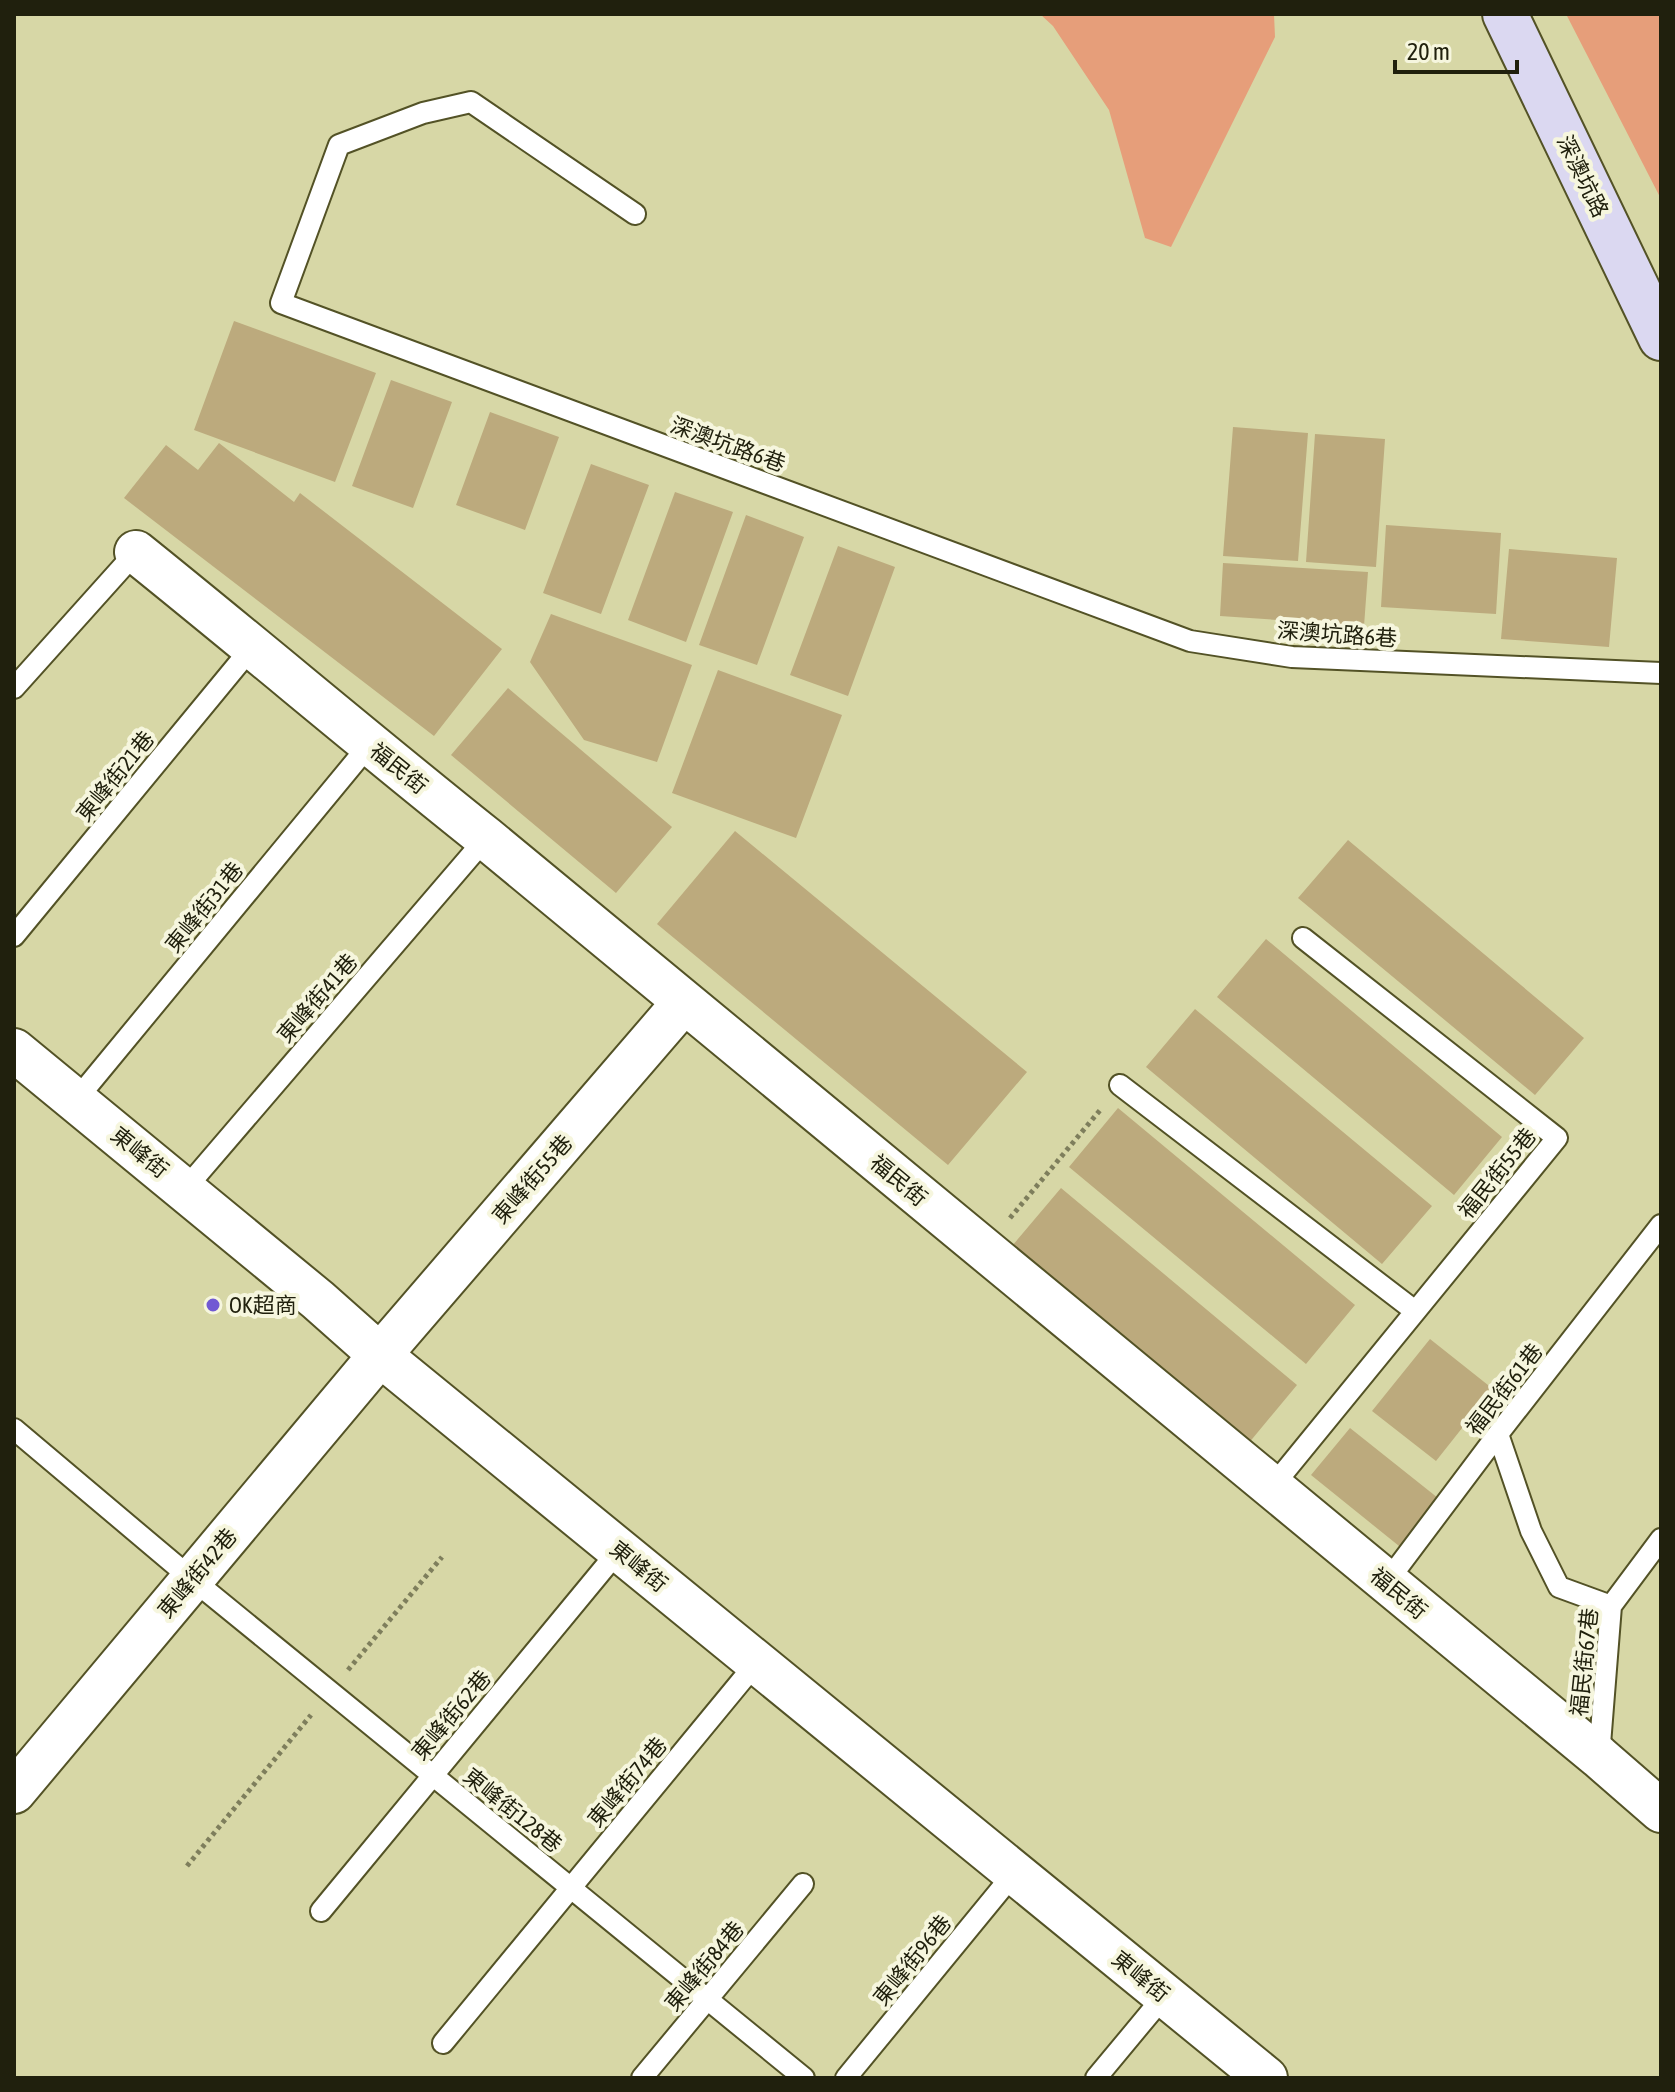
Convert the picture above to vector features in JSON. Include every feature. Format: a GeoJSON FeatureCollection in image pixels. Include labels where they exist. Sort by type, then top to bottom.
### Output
{"type":"FeatureCollection","features":[{"type":"Feature","properties":{"kind":"street","name":"深澳坑路"},"geometry":{"type":"LineString","coordinates":[[1505,14],[1661,338]]}},
{"type":"Feature","properties":{"kind":"street","name":"福民街"},"geometry":{"type":"LineString","coordinates":[[136,552],[1661,1811]]}},
{"type":"Feature","properties":{"kind":"street","name":"東峰街55巷"},"geometry":{"type":"LineString","coordinates":[[380,1355],[684,1002]]}},
{"type":"Feature","properties":{"kind":"street","name":"東峰街"},"geometry":{"type":"LineString","coordinates":[[14,1050],[185,1189],[380,1355],[1266,2078]]}},
{"type":"Feature","properties":{"kind":"street","name":"東峰街42巷"},"geometry":{"type":"LineString","coordinates":[[14,1792],[380,1355]]}},
{"type":"Feature","properties":{"kind":"lane","name":"深澳坑路6巷"},"geometry":{"type":"LineString","coordinates":[[635,214],[471,102],[423,113],[339,145],[281,303],[1190,641],[1292,657],[1661,673]]}},
{"type":"Feature","properties":{"kind":"lane"},"geometry":{"type":"LineString","coordinates":[[14,688],[136,552]]}},
{"type":"Feature","properties":{"kind":"lane","name":"東峰街21巷"},"geometry":{"type":"LineString","coordinates":[[14,936],[253,646]]}},
{"type":"Feature","properties":{"kind":"lane","name":"東峰街31巷"},"geometry":{"type":"LineString","coordinates":[[76,1100],[369,745]]}},
{"type":"Feature","properties":{"kind":"lane","name":"東峰街41巷"},"geometry":{"type":"LineString","coordinates":[[185,1189],[486,838]]}},
{"type":"Feature","properties":{"kind":"lane","name":"福民街55巷"},"geometry":{"type":"LineString","coordinates":[[1272,1487],[1557,1138],[1303,938]]}},
{"type":"Feature","properties":{"kind":"lane"},"geometry":{"type":"LineString","coordinates":[[1120,1085],[1415,1311]]}},
{"type":"Feature","properties":{"kind":"lane","name":"福民街61巷"},"geometry":{"type":"LineString","coordinates":[[1386,1583],[1661,1225]]}},
{"type":"Feature","properties":{"kind":"lane","name":"東峰街128巷"},"geometry":{"type":"LineString","coordinates":[[14,1429],[192,1579],[804,2078]]}},
{"type":"Feature","properties":{"kind":"lane"},"geometry":{"type":"LineString","coordinates":[[1498,1434],[1531,1531],[1559,1587],[1611,1606]]}},
{"type":"Feature","properties":{"kind":"lane","name":"福民街67巷"},"geometry":{"type":"LineString","coordinates":[[1599,1757],[1611,1606],[1661,1539]]}},
{"type":"Feature","properties":{"kind":"lane","name":"東峰街62巷"},"geometry":{"type":"LineString","coordinates":[[321,1911],[619,1550]]}},
{"type":"Feature","properties":{"kind":"lane","name":"東峰街74巷"},"geometry":{"type":"LineString","coordinates":[[443,2043],[757,1662]]}},
{"type":"Feature","properties":{"kind":"lane","name":"東峰街96巷"},"geometry":{"type":"LineString","coordinates":[[846,2078],[1015,1872]]}},
{"type":"Feature","properties":{"kind":"lane","name":"東峰街84巷"},"geometry":{"type":"LineString","coordinates":[[642,2078],[803,1884]]}},
{"type":"Feature","properties":{"kind":"lane"},"geometry":{"type":"LineString","coordinates":[[1096,2078],[1165,1995]]}},
{"type":"Feature","properties":{"kind":"path"},"geometry":{"type":"LineString","coordinates":[[983,1249],[1120,1085]]}},
{"type":"Feature","properties":{"kind":"shaded area"},"geometry":{"type":"Polygon","coordinates":[[[1040,14],[1274,14],[1275,37],[1171,247],[1145,238],[1109,110],[1053,26],[1040,14]]]}},
{"type":"Feature","properties":{"kind":"shaded area"},"geometry":{"type":"Polygon","coordinates":[[[1566,14],[1661,14],[1661,199],[1566,14]]]}},
{"type":"Feature","properties":{"kind":"building"},"geometry":{"type":"Polygon","coordinates":[[[234,321],[376,373],[335,482],[194,430],[234,321]]]}},
{"type":"Feature","properties":{"kind":"building"},"geometry":{"type":"Polygon","coordinates":[[[391,380],[452,402],[413,508],[352,486],[391,380]]]}},
{"type":"Feature","properties":{"kind":"building"},"geometry":{"type":"Polygon","coordinates":[[[490,412],[559,437],[525,530],[456,505],[490,412]]]}},
{"type":"Feature","properties":{"kind":"building"},"geometry":{"type":"Polygon","coordinates":[[[1233,427],[1308,433],[1298,561],[1223,556],[1233,427]]]}},
{"type":"Feature","properties":{"kind":"building"},"geometry":{"type":"Polygon","coordinates":[[[1315,434],[1385,439],[1376,567],[1306,562],[1315,434]]]}},
{"type":"Feature","properties":{"kind":"building"},"geometry":{"type":"Polygon","coordinates":[[[219,443],[294,502],[300,493],[502,649],[434,736],[124,498],[166,445],[198,470],[219,443]]]}},
{"type":"Feature","properties":{"kind":"building"},"geometry":{"type":"Polygon","coordinates":[[[591,464],[649,485],[601,614],[543,593],[591,464]]]}},
{"type":"Feature","properties":{"kind":"building"},"geometry":{"type":"Polygon","coordinates":[[[675,492],[733,512],[686,642],[628,620],[675,492]]]}},
{"type":"Feature","properties":{"kind":"building"},"geometry":{"type":"Polygon","coordinates":[[[746,515],[804,537],[757,665],[699,645],[746,515]]]}},
{"type":"Feature","properties":{"kind":"building"},"geometry":{"type":"Polygon","coordinates":[[[1386,525],[1501,533],[1496,614],[1381,607],[1386,525]]]}},
{"type":"Feature","properties":{"kind":"building"},"geometry":{"type":"Polygon","coordinates":[[[838,546],[895,567],[848,696],[790,675],[838,546]]]}},
{"type":"Feature","properties":{"kind":"building"},"geometry":{"type":"Polygon","coordinates":[[[1509,549],[1617,558],[1609,647],[1501,639],[1509,549]]]}},
{"type":"Feature","properties":{"kind":"building"},"geometry":{"type":"Polygon","coordinates":[[[1223,563],[1368,572],[1364,626],[1220,616],[1223,563]]]}},
{"type":"Feature","properties":{"kind":"building"},"geometry":{"type":"Polygon","coordinates":[[[551,614],[692,665],[657,762],[584,740],[530,662],[551,614]]]}},
{"type":"Feature","properties":{"kind":"building"},"geometry":{"type":"Polygon","coordinates":[[[718,670],[842,715],[796,838],[672,793],[718,670]]]}},
{"type":"Feature","properties":{"kind":"building"},"geometry":{"type":"Polygon","coordinates":[[[508,688],[672,827],[616,893],[451,755],[508,688]]]}},
{"type":"Feature","properties":{"kind":"building"},"geometry":{"type":"Polygon","coordinates":[[[735,831],[1027,1072],[948,1165],[657,924],[735,831]]]}},
{"type":"Feature","properties":{"kind":"building"},"geometry":{"type":"Polygon","coordinates":[[[1348,840],[1584,1038],[1535,1095],[1298,898],[1348,840]]]}},
{"type":"Feature","properties":{"kind":"building"},"geometry":{"type":"Polygon","coordinates":[[[1266,939],[1502,1137],[1454,1195],[1217,997],[1266,939]]]}},
{"type":"Feature","properties":{"kind":"building"},"geometry":{"type":"Polygon","coordinates":[[[1195,1009],[1432,1206],[1382,1264],[1146,1067],[1195,1009]]]}},
{"type":"Feature","properties":{"kind":"building"},"geometry":{"type":"Polygon","coordinates":[[[1118,1108],[1355,1305],[1306,1364],[1069,1167],[1118,1108]]]}},
{"type":"Feature","properties":{"kind":"building"},"geometry":{"type":"Polygon","coordinates":[[[1061,1188],[1297,1385],[1248,1444],[1012,1246],[1061,1188]]]}},
{"type":"Feature","properties":{"kind":"building"},"geometry":{"type":"Polygon","coordinates":[[[1430,1339],[1493,1389],[1436,1461],[1372,1411],[1430,1339]]]}},
{"type":"Feature","properties":{"kind":"building"},"geometry":{"type":"Polygon","coordinates":[[[1350,1428],[1443,1502],[1404,1550],[1311,1475],[1350,1428]]]}},
{"type":"Feature","properties":{"kind":"place","name":"OK超商"},"geometry":{"type":"Point","coordinates":[213,1305]}}]}
